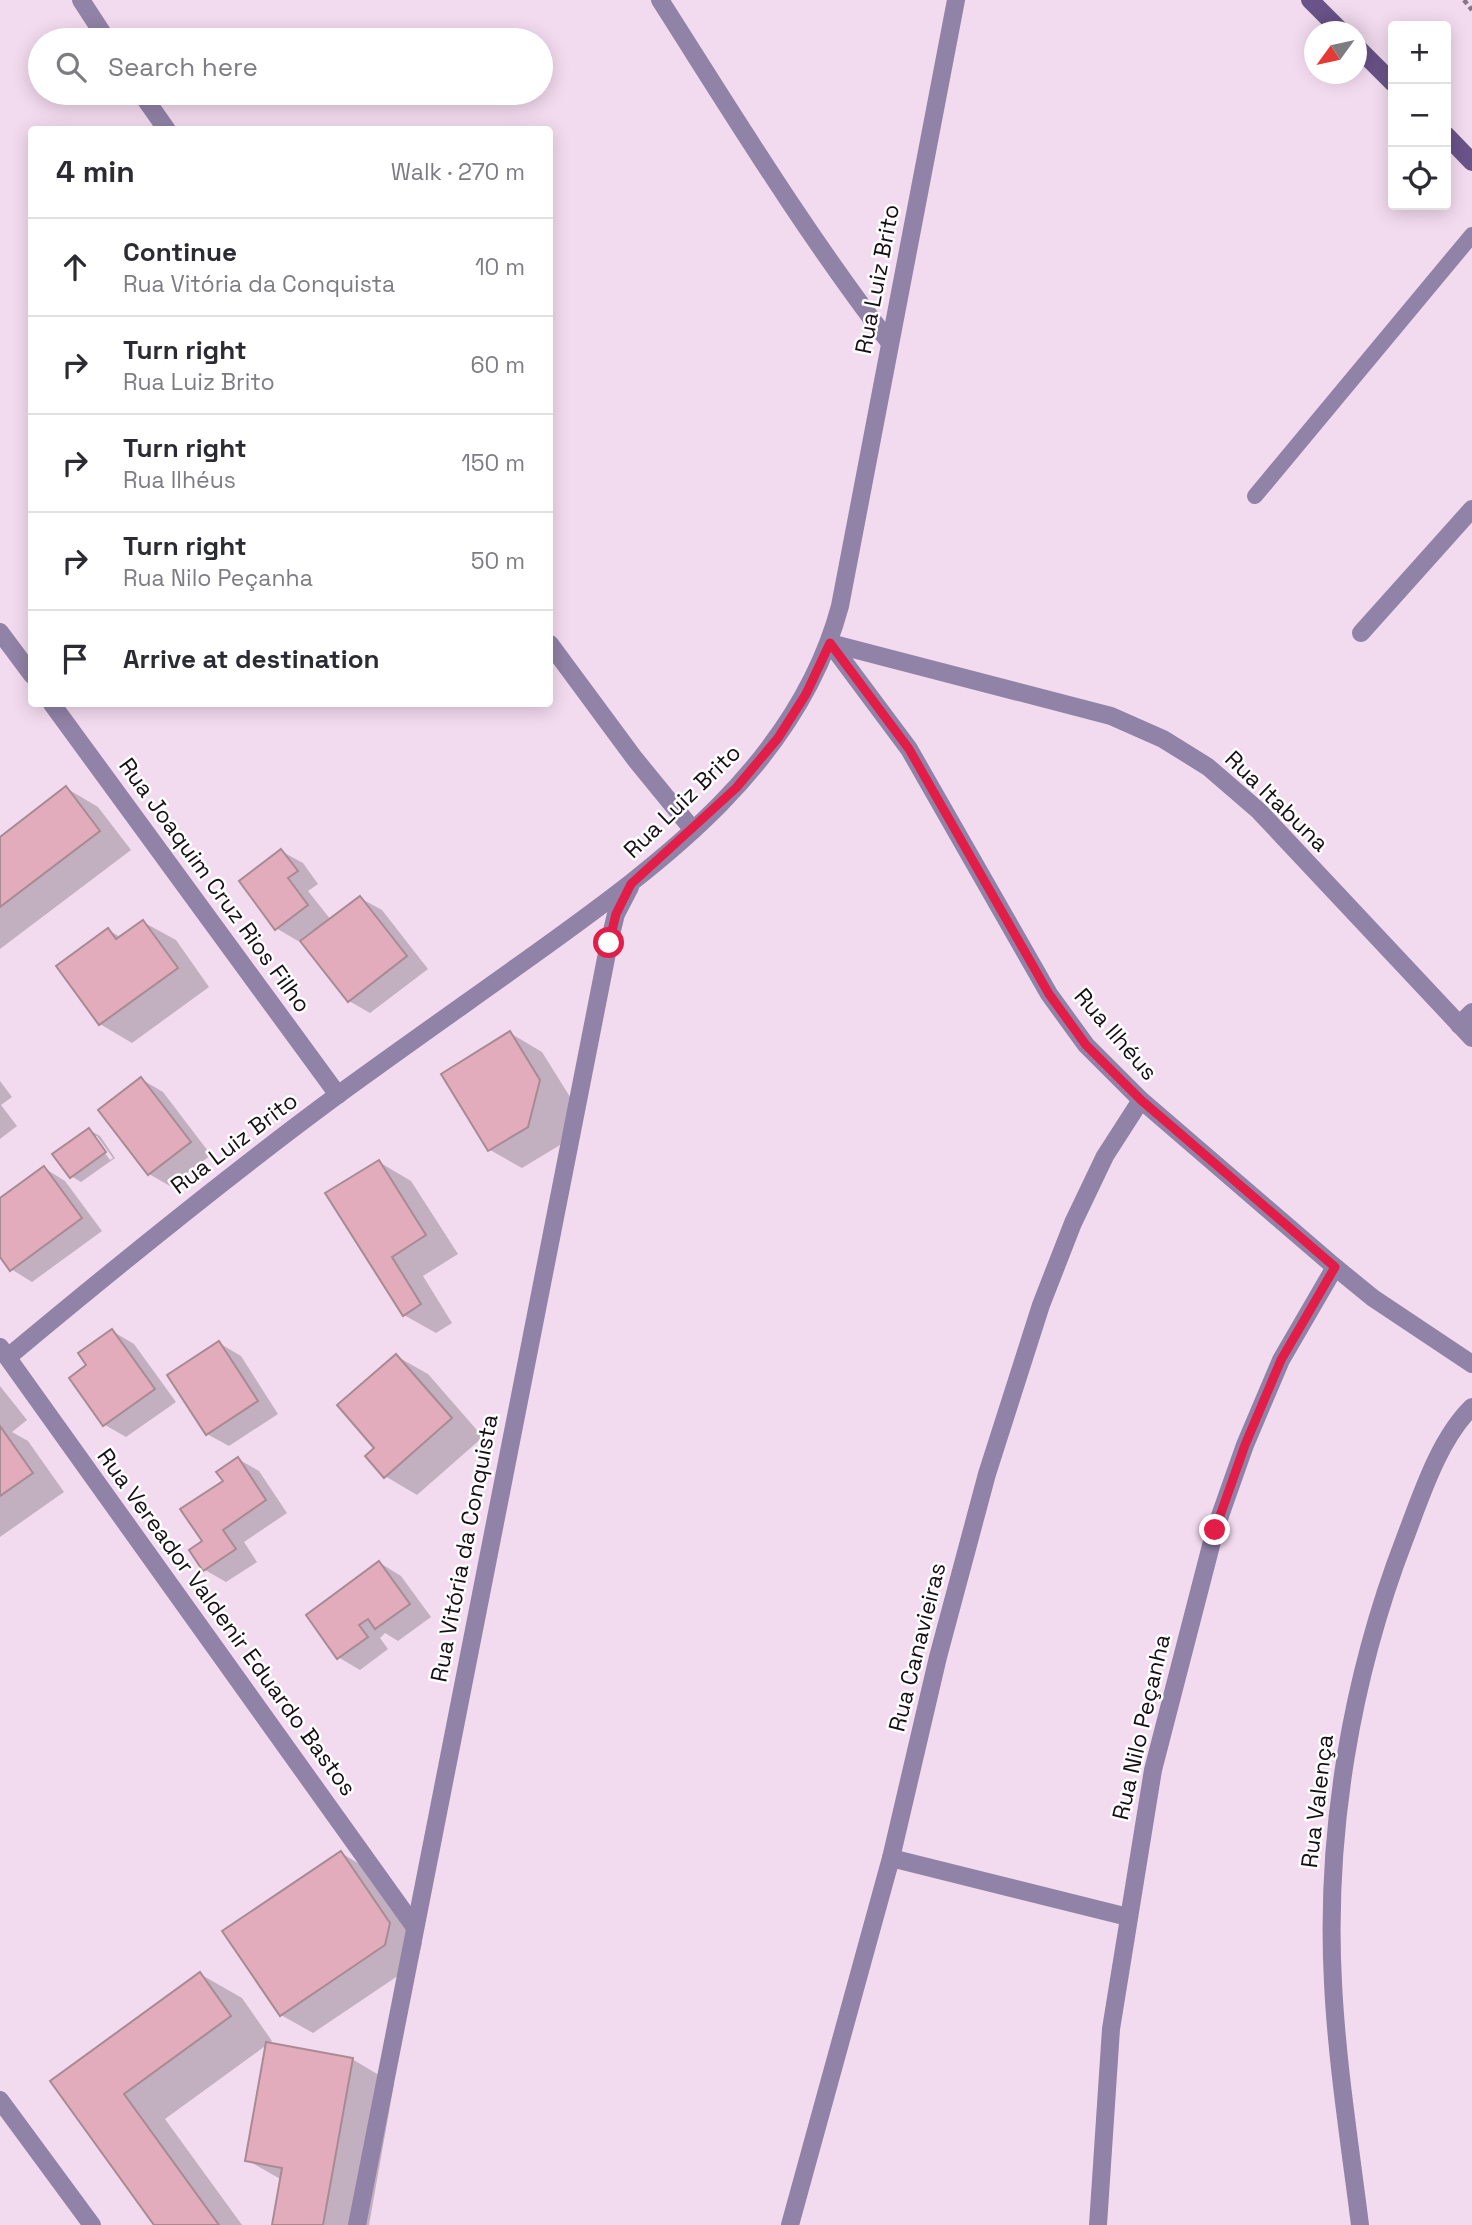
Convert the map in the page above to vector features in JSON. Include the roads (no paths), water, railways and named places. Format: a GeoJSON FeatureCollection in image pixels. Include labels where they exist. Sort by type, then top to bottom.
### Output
{"type":"FeatureCollection","features":[{"type":"Feature","properties":{"kind":"main road"},"geometry":{"type":"LineString","coordinates":[[1312,1],[1331,21]]}},
{"type":"Feature","properties":{"kind":"main road"},"geometry":{"type":"LineString","coordinates":[[1367,57],[1388,78]]}},
{"type":"Feature","properties":{"kind":"main road"},"geometry":{"type":"LineString","coordinates":[[1451,140],[1472,162]]}},
{"type":"Feature","properties":{"kind":"street"},"geometry":{"type":"LineString","coordinates":[[80,0],[99,28]]}},
{"type":"Feature","properties":{"kind":"street"},"geometry":{"type":"LineString","coordinates":[[660,0],[816,243],[890,343]]}},
{"type":"Feature","properties":{"kind":"street","name":"Rua Luiz Brito"},"geometry":{"type":"LineString","coordinates":[[4,1352],[338,1095],[631,884],[736,788],[778,738],[806,694],[830,643],[956,0]]}},
{"type":"Feature","properties":{"kind":"street"},"geometry":{"type":"LineString","coordinates":[[149,105],[164,126]]}},
{"type":"Feature","properties":{"kind":"street"},"geometry":{"type":"LineString","coordinates":[[1361,632],[1472,509]]}},
{"type":"Feature","properties":{"kind":"street"},"geometry":{"type":"LineString","coordinates":[[0,632],[28,670]]}},
{"type":"Feature","properties":{"kind":"street","name":"Rua Itabuna"},"geometry":{"type":"LineString","coordinates":[[830,643],[1098,712],[1163,739],[1208,767],[1259,811],[1468,1025]]}},
{"type":"Feature","properties":{"kind":"street","name":"Rua Ilhéus"},"geometry":{"type":"LineString","coordinates":[[830,643],[909,749],[1049,994],[1086,1045],[1141,1100],[1335,1267],[1472,1364]]}},
{"type":"Feature","properties":{"kind":"street"},"geometry":{"type":"LineString","coordinates":[[553,648],[635,759],[693,830]]}},
{"type":"Feature","properties":{"kind":"street","name":"Rua Joaquim Cruz Rios Filho"},"geometry":{"type":"LineString","coordinates":[[54,707],[338,1095]]}},
{"type":"Feature","properties":{"kind":"street","name":"Rua Vitória da Conquista"},"geometry":{"type":"LineString","coordinates":[[357,2225],[609,943],[616,914],[631,884]]}},
{"type":"Feature","properties":{"kind":"street","name":"Rua Canavieiras"},"geometry":{"type":"LineString","coordinates":[[790,2225],[891,1858],[938,1657],[986,1474],[1041,1305],[1078,1212],[1105,1156],[1141,1100]]}},
{"type":"Feature","properties":{"kind":"street","name":"Rua Nilo Peçanha"},"geometry":{"type":"LineString","coordinates":[[1098,2225],[1111,2029],[1153,1770],[1215,1530],[1245,1445],[1281,1360],[1335,1267]]}},
{"type":"Feature","properties":{"kind":"street","name":"Rua Vereador Valdenir Eduardo Bastos"},"geometry":{"type":"LineString","coordinates":[[4,1352],[414,1926]]}},
{"type":"Feature","properties":{"kind":"street","name":"Rua Valença"},"geometry":{"type":"LineString","coordinates":[[1360,2225],[1333,1984],[1332,1894],[1349,1735],[1361,1674],[1385,1589],[1417,1506],[1443,1450],[1472,1407]]}},
{"type":"Feature","properties":{"kind":"street"},"geometry":{"type":"LineString","coordinates":[[891,1858],[1128,1917]]}},
{"type":"Feature","properties":{"kind":"street"},"geometry":{"type":"LineString","coordinates":[[0,2100],[92,2225]]}},
{"type":"Feature","properties":{"kind":"lane"},"geometry":{"type":"LineString","coordinates":[[1255,496],[1472,235]]}}]}
